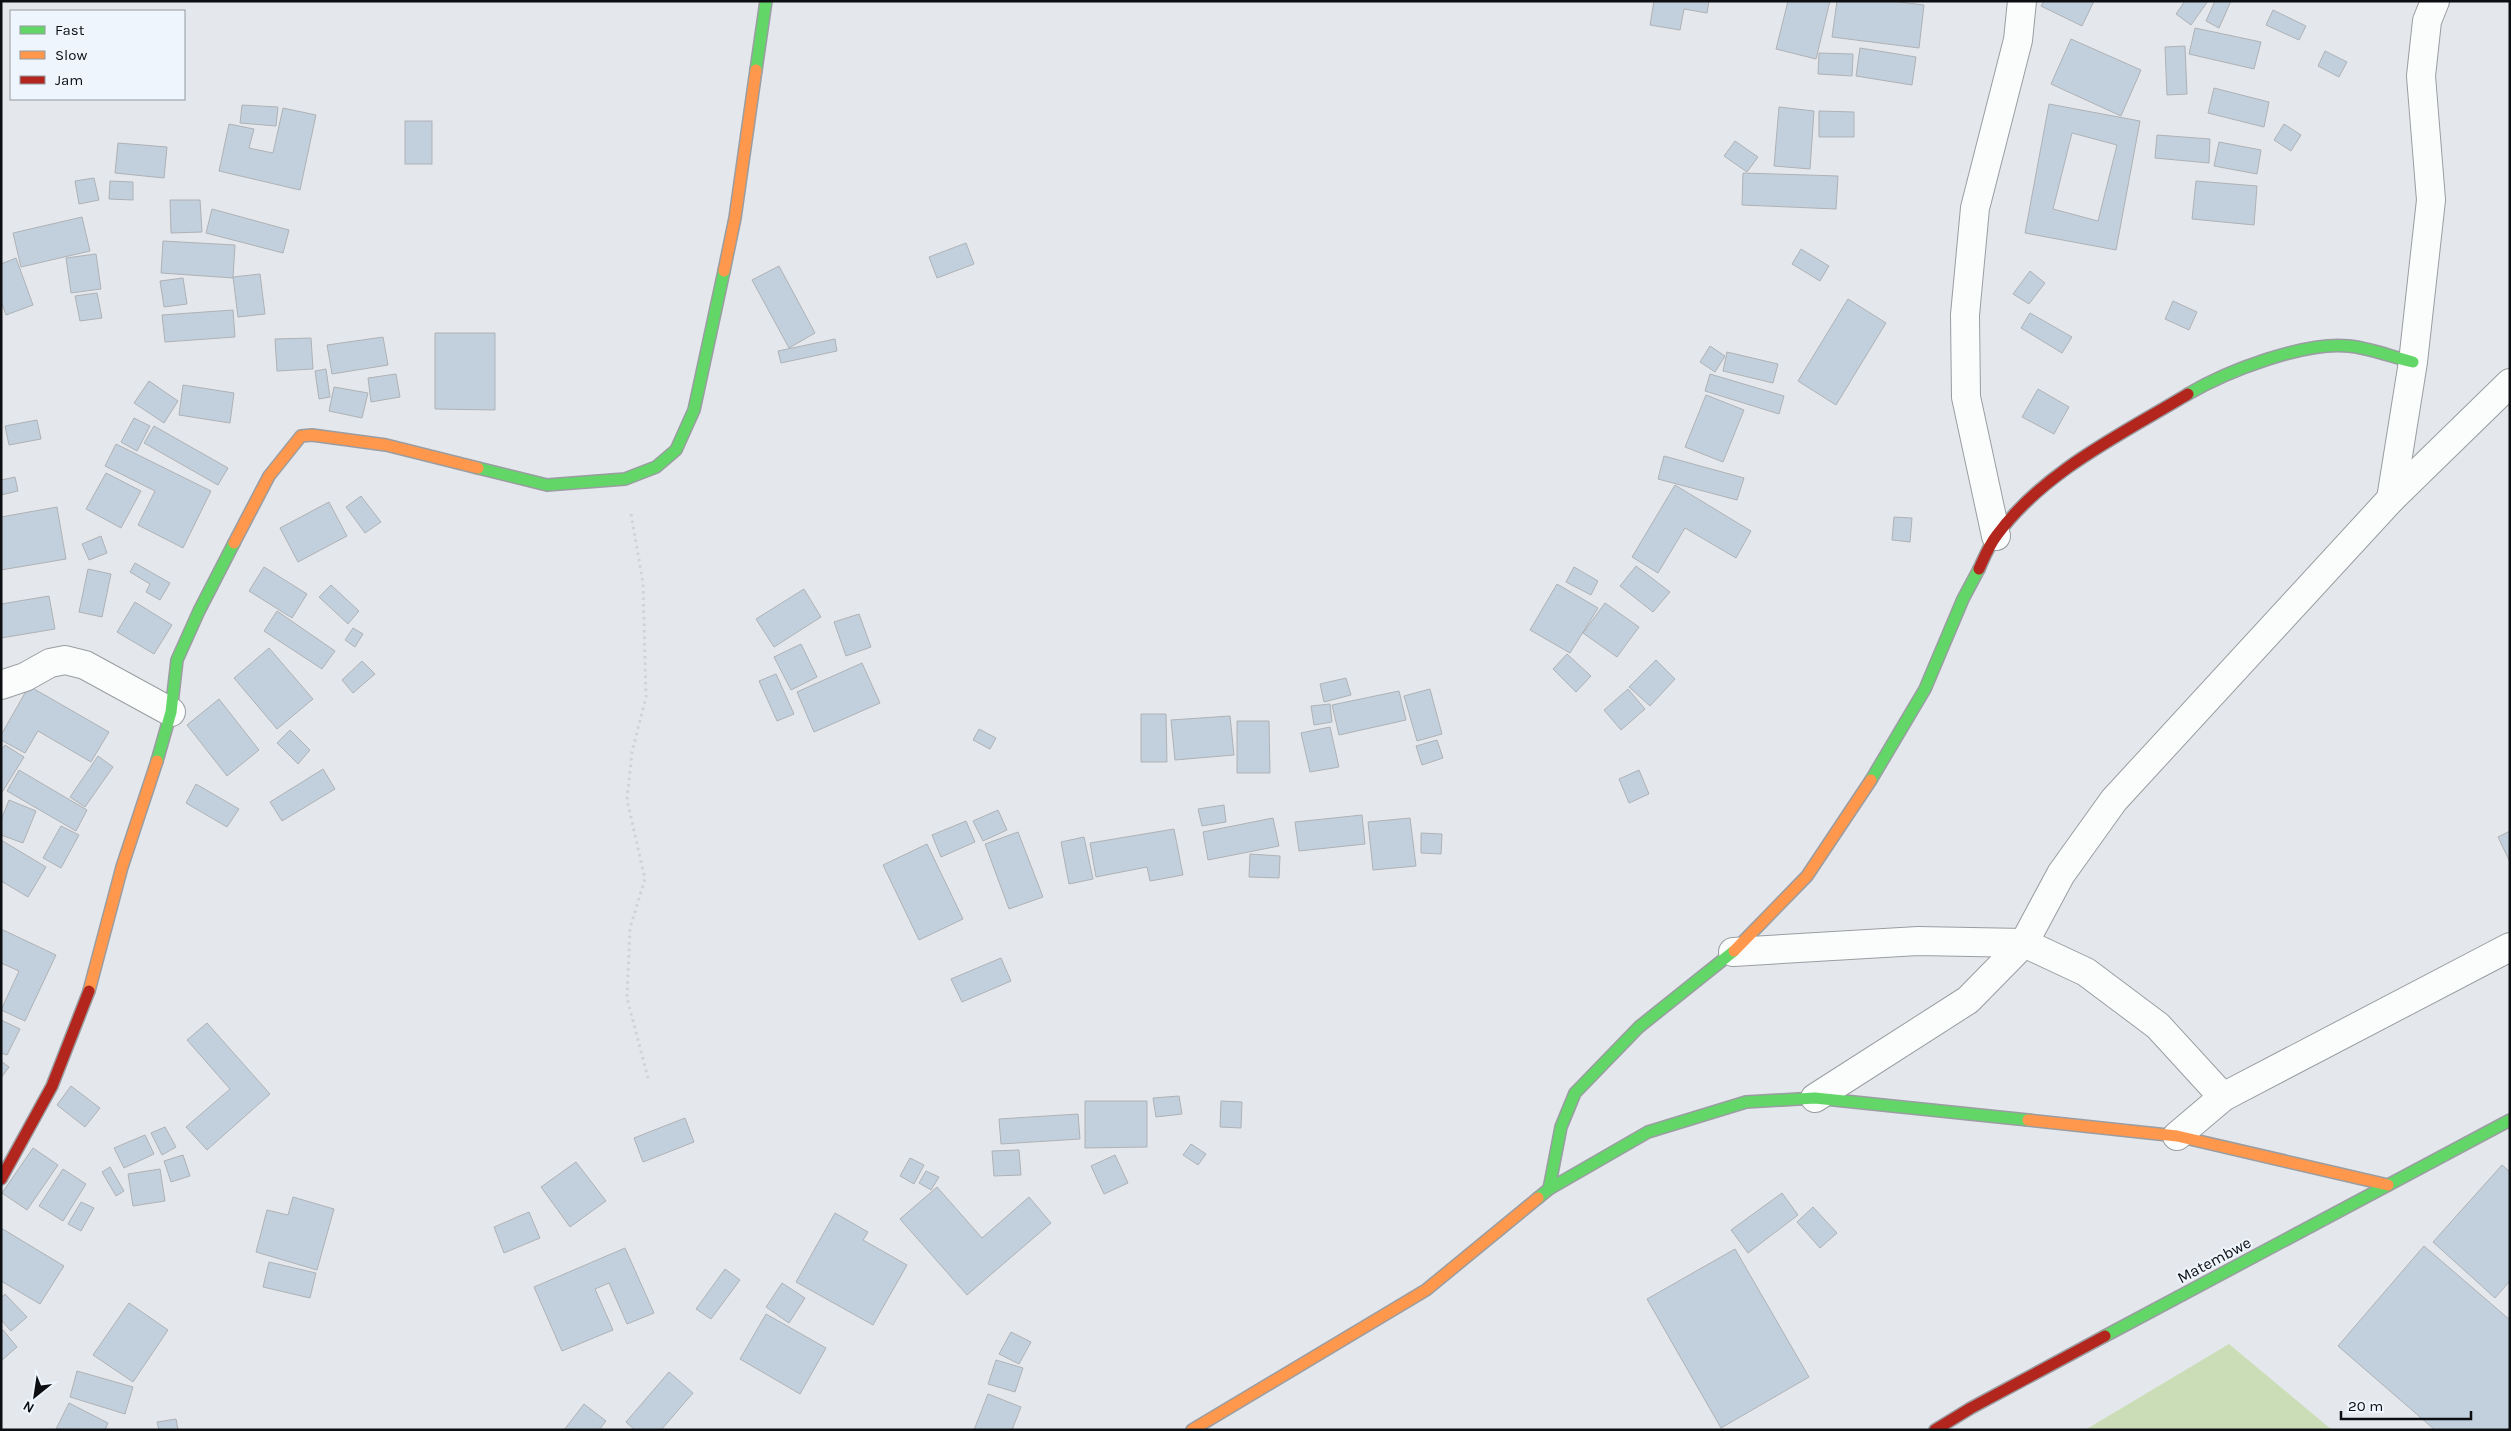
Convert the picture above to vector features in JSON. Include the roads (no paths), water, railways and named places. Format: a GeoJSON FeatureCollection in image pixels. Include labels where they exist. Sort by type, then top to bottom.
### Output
{"type":"FeatureCollection","features":[{"type":"Feature","properties":{"kind":"street"},"geometry":{"type":"LineString","coordinates":[[1,1179],[52,1086],[86,1004],[122,866],[151,783],[171,712],[177,660],[199,611],[269,476],[301,436],[312,435],[386,445],[547,485],[624,479],[656,467],[676,450],[694,410],[735,218],[766,1]]}},
{"type":"Feature","properties":{"kind":"street"},"geometry":{"type":"LineString","coordinates":[[1996,536],[1966,397],[1964,315],[1976,208],[2018,40],[2022,1]]}},
{"type":"Feature","properties":{"kind":"street"},"geometry":{"type":"LineString","coordinates":[[2391,499],[2413,362],[2431,200],[2420,76],[2426,21],[2435,1]]}},
{"type":"Feature","properties":{"kind":"street"},"geometry":{"type":"LineString","coordinates":[[1549,1190],[1561,1127],[1575,1093],[1639,1027],[1733,952],[1806,876],[1871,781],[1925,689],[1963,599],[1996,536],[2032,496],[2091,452],[2198,388],[2280,354],[2317,348],[2349,346],[2413,362]]}},
{"type":"Feature","properties":{"kind":"street"},"geometry":{"type":"LineString","coordinates":[[1815,1098],[1968,1000],[2024,943],[2061,874],[2114,800],[2391,499],[2510,383]]}},
{"type":"Feature","properties":{"kind":"street"},"geometry":{"type":"LineString","coordinates":[[1,685],[24,678],[50,662],[65,660],[85,665],[171,712]]}},
{"type":"Feature","properties":{"kind":"street"},"geometry":{"type":"LineString","coordinates":[[1733,952],[1918,940],[2024,943],[2086,972],[2158,1026],[2223,1097]]}},
{"type":"Feature","properties":{"kind":"street"},"geometry":{"type":"LineString","coordinates":[[2177,1136],[2223,1097],[2510,946]]}},
{"type":"Feature","properties":{"kind":"street"},"geometry":{"type":"LineString","coordinates":[[1192,1430],[1426,1290],[1549,1190],[1648,1132],[1746,1102],[1815,1098],[2177,1136],[2388,1186]]}},
{"type":"Feature","properties":{"kind":"street","name":"Matembwe"},"geometry":{"type":"LineString","coordinates":[[1935,1430],[1971,1408],[2510,1120]]}}]}
